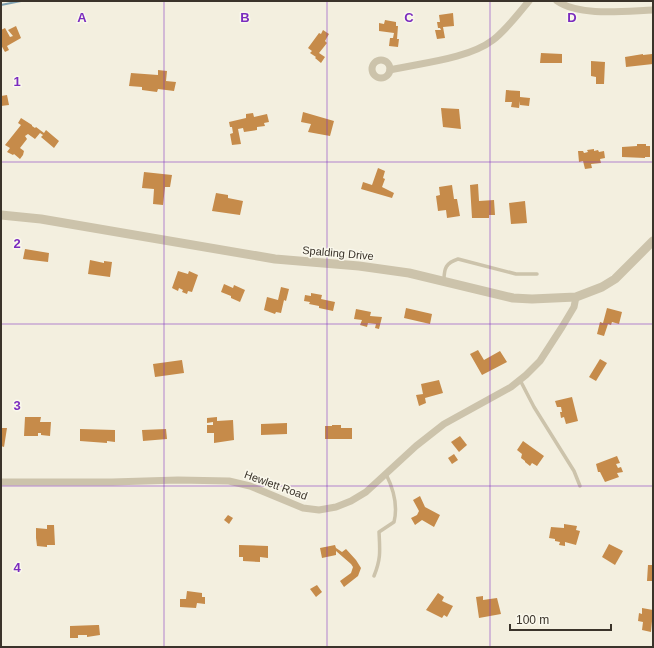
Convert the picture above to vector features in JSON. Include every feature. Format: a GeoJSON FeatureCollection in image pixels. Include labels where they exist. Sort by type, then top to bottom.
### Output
{"type":"FeatureCollection","features":[{"type":"Feature","properties":{"kind":"street"},"geometry":{"type":"LineString","coordinates":[[390,70],[459,56],[482,47],[503,32],[529,1]]}},
{"type":"Feature","properties":{"kind":"street"},"geometry":{"type":"LineString","coordinates":[[557,1],[571,8],[584,11],[653,10]]}},
{"type":"Feature","properties":{"kind":"street","name":"Spalding Drive"},"geometry":{"type":"LineString","coordinates":[[1,215],[41,219],[275,259],[359,266],[409,273],[513,298],[532,299],[576,297],[602,287],[615,279],[653,242]]}},
{"type":"Feature","properties":{"kind":"street","name":"Hewlett Road"},"geometry":{"type":"LineString","coordinates":[[1,482],[112,482],[178,480],[229,481],[250,486],[303,508],[319,510],[336,507],[351,501],[366,492],[416,446],[444,424],[511,387],[520,380],[540,361],[574,307],[576,297]]}},
{"type":"Feature","properties":{"kind":"lane"},"geometry":{"type":"LineString","coordinates":[[443,282],[445,268],[451,261],[458,259],[516,274],[537,274]]}},
{"type":"Feature","properties":{"kind":"lane"},"geometry":{"type":"LineString","coordinates":[[520,380],[534,407],[574,471],[580,486]]}},
{"type":"Feature","properties":{"kind":"lane"},"geometry":{"type":"LineString","coordinates":[[374,576],[380,556],[379,532],[394,522],[396,515],[391,485],[386,474]]}},
{"type":"Feature","properties":{"kind":"building"},"geometry":{"type":"Polygon","coordinates":[[[453,13],[454,26],[443,27],[445,38],[437,39],[435,30],[441,30],[438,28],[437,22],[440,22],[439,15],[453,13]]]}},
{"type":"Feature","properties":{"kind":"building"},"geometry":{"type":"Polygon","coordinates":[[[385,20],[396,22],[396,26],[398,26],[398,47],[389,46],[390,38],[393,38],[394,33],[379,31],[379,23],[384,24],[385,20]]]}},
{"type":"Feature","properties":{"kind":"building"},"geometry":{"type":"Polygon","coordinates":[[[16,26],[21,38],[7,46],[9,50],[5,52],[1,45],[1,30],[5,28],[10,37],[13,36],[8,30],[16,26]]]}},
{"type":"Feature","properties":{"kind":"building"},"geometry":{"type":"Polygon","coordinates":[[[323,30],[329,34],[325,41],[327,43],[319,53],[325,57],[321,63],[310,53],[312,51],[308,48],[323,30]]]}},
{"type":"Feature","properties":{"kind":"building"},"geometry":{"type":"Polygon","coordinates":[[[541,53],[562,54],[562,63],[540,63],[541,53]]]}},
{"type":"Feature","properties":{"kind":"building"},"geometry":{"type":"Polygon","coordinates":[[[652,54],[653,64],[626,67],[625,57],[652,54]]]}},
{"type":"Feature","properties":{"kind":"building"},"geometry":{"type":"Polygon","coordinates":[[[591,61],[605,62],[604,84],[596,84],[596,77],[591,76],[591,61]]]}},
{"type":"Feature","properties":{"kind":"building"},"geometry":{"type":"Polygon","coordinates":[[[158,70],[167,71],[166,81],[176,82],[174,91],[158,89],[157,92],[142,90],[142,87],[129,86],[131,73],[158,75],[158,70]]]}},
{"type":"Feature","properties":{"kind":"building"},"geometry":{"type":"Polygon","coordinates":[[[506,90],[520,91],[520,97],[530,98],[529,106],[520,105],[520,101],[519,108],[511,107],[512,102],[505,102],[506,90]]]}},
{"type":"Feature","properties":{"kind":"building"},"geometry":{"type":"Polygon","coordinates":[[[7,95],[9,105],[1,106],[1,96],[7,95]]]}},
{"type":"Feature","properties":{"kind":"building"},"geometry":{"type":"Polygon","coordinates":[[[441,108],[459,109],[461,129],[443,127],[441,108]]]}},
{"type":"Feature","properties":{"kind":"building"},"geometry":{"type":"Polygon","coordinates":[[[303,112],[334,121],[330,136],[308,132],[311,124],[301,122],[303,112]]]}},
{"type":"Feature","properties":{"kind":"building"},"geometry":{"type":"Polygon","coordinates":[[[253,113],[254,117],[267,114],[269,122],[264,123],[265,126],[257,127],[257,130],[244,132],[243,128],[238,129],[241,144],[232,145],[230,134],[233,133],[229,122],[246,118],[246,114],[253,113]]]}},
{"type":"Feature","properties":{"kind":"building"},"geometry":{"type":"Polygon","coordinates":[[[21,118],[44,133],[46,130],[59,141],[54,148],[41,137],[43,135],[40,133],[35,139],[28,134],[25,136],[27,139],[20,148],[24,151],[20,159],[14,154],[13,155],[7,152],[10,148],[5,145],[21,125],[18,123],[21,118]]]}},
{"type":"Feature","properties":{"kind":"building"},"geometry":{"type":"Polygon","coordinates":[[[637,144],[646,144],[646,146],[650,146],[650,157],[622,157],[622,147],[637,146],[637,144]]]}},
{"type":"Feature","properties":{"kind":"building"},"geometry":{"type":"Polygon","coordinates":[[[594,149],[594,151],[598,150],[599,152],[604,151],[605,158],[600,159],[601,163],[591,164],[592,168],[585,169],[583,161],[579,162],[578,151],[583,151],[584,153],[588,152],[587,150],[594,149]]]}},
{"type":"Feature","properties":{"kind":"building"},"geometry":{"type":"Polygon","coordinates":[[[378,168],[385,171],[383,178],[385,179],[382,187],[394,193],[392,198],[361,189],[363,182],[372,185],[378,168]]]}},
{"type":"Feature","properties":{"kind":"building"},"geometry":{"type":"Polygon","coordinates":[[[144,172],[172,175],[170,187],[165,187],[163,205],[153,204],[154,189],[142,188],[144,172]]]}},
{"type":"Feature","properties":{"kind":"building"},"geometry":{"type":"Polygon","coordinates":[[[478,184],[479,201],[494,200],[495,215],[489,215],[489,218],[472,218],[470,185],[478,184]]]}},
{"type":"Feature","properties":{"kind":"building"},"geometry":{"type":"Polygon","coordinates":[[[452,185],[454,199],[457,199],[460,216],[447,218],[446,210],[438,211],[436,196],[440,195],[439,187],[452,185]]]}},
{"type":"Feature","properties":{"kind":"building"},"geometry":{"type":"Polygon","coordinates":[[[216,193],[228,195],[228,198],[243,201],[240,215],[212,211],[216,193]]]}},
{"type":"Feature","properties":{"kind":"building"},"geometry":{"type":"Polygon","coordinates":[[[525,201],[527,223],[511,224],[509,203],[525,201]]]}},
{"type":"Feature","properties":{"kind":"building"},"geometry":{"type":"Polygon","coordinates":[[[25,249],[49,253],[48,262],[23,259],[25,249]]]}},
{"type":"Feature","properties":{"kind":"building"},"geometry":{"type":"Polygon","coordinates":[[[90,260],[104,263],[104,261],[112,262],[110,277],[88,274],[90,260]]]}},
{"type":"Feature","properties":{"kind":"building"},"geometry":{"type":"Polygon","coordinates":[[[178,271],[188,274],[189,271],[198,275],[192,292],[188,291],[187,294],[182,292],[183,290],[179,288],[178,291],[172,288],[178,271]]]}},
{"type":"Feature","properties":{"kind":"building"},"geometry":{"type":"Polygon","coordinates":[[[224,284],[233,288],[234,285],[245,290],[240,302],[221,292],[224,284]]]}},
{"type":"Feature","properties":{"kind":"building"},"geometry":{"type":"Polygon","coordinates":[[[281,287],[289,289],[286,301],[284,300],[281,313],[276,312],[275,314],[264,310],[267,297],[278,300],[281,287]]]}},
{"type":"Feature","properties":{"kind":"building"},"geometry":{"type":"Polygon","coordinates":[[[311,293],[322,295],[321,299],[335,302],[333,311],[319,308],[319,306],[309,304],[310,302],[304,301],[305,295],[311,296],[311,293]]]}},
{"type":"Feature","properties":{"kind":"building"},"geometry":{"type":"Polygon","coordinates":[[[406,308],[432,314],[430,324],[404,318],[406,308]]]}},
{"type":"Feature","properties":{"kind":"building"},"geometry":{"type":"Polygon","coordinates":[[[607,308],[622,312],[619,324],[612,322],[611,325],[608,324],[604,336],[597,334],[600,322],[603,323],[607,308]]]}},
{"type":"Feature","properties":{"kind":"building"},"geometry":{"type":"Polygon","coordinates":[[[356,309],[371,312],[370,316],[382,317],[379,329],[375,328],[376,324],[368,323],[367,327],[360,325],[362,320],[354,319],[356,309]]]}},
{"type":"Feature","properties":{"kind":"building"},"geometry":{"type":"Polygon","coordinates":[[[478,350],[484,360],[500,351],[507,362],[482,375],[470,354],[478,350]]]}},
{"type":"Feature","properties":{"kind":"building"},"geometry":{"type":"Polygon","coordinates":[[[600,359],[607,363],[596,381],[589,377],[600,359]]]}},
{"type":"Feature","properties":{"kind":"building"},"geometry":{"type":"Polygon","coordinates":[[[182,360],[184,373],[155,377],[153,364],[182,360]]]}},
{"type":"Feature","properties":{"kind":"building"},"geometry":{"type":"Polygon","coordinates":[[[439,380],[443,393],[425,398],[426,403],[419,406],[416,395],[423,394],[421,384],[439,380]]]}},
{"type":"Feature","properties":{"kind":"building"},"geometry":{"type":"Polygon","coordinates":[[[572,397],[578,421],[566,424],[564,417],[561,418],[561,407],[557,407],[555,401],[572,397]]]}},
{"type":"Feature","properties":{"kind":"building"},"geometry":{"type":"Polygon","coordinates":[[[25,417],[41,417],[40,422],[51,422],[50,436],[41,435],[41,433],[38,433],[38,436],[24,436],[25,417]]]}},
{"type":"Feature","properties":{"kind":"building"},"geometry":{"type":"Polygon","coordinates":[[[217,417],[217,421],[233,420],[234,440],[214,443],[214,433],[207,433],[207,425],[213,425],[213,422],[207,423],[207,418],[217,417]]]}},
{"type":"Feature","properties":{"kind":"building"},"geometry":{"type":"Polygon","coordinates":[[[287,423],[287,434],[261,435],[261,424],[287,423]]]}},
{"type":"Feature","properties":{"kind":"building"},"geometry":{"type":"Polygon","coordinates":[[[341,425],[341,428],[352,428],[352,439],[325,439],[325,426],[341,425]]]}},
{"type":"Feature","properties":{"kind":"building"},"geometry":{"type":"Polygon","coordinates":[[[1,428],[7,428],[4,447],[1,446],[1,428]]]}},
{"type":"Feature","properties":{"kind":"building"},"geometry":{"type":"Polygon","coordinates":[[[80,429],[115,430],[115,442],[107,441],[107,443],[80,441],[80,429]]]}},
{"type":"Feature","properties":{"kind":"building"},"geometry":{"type":"Polygon","coordinates":[[[166,429],[167,439],[143,441],[142,430],[166,429]]]}},
{"type":"Feature","properties":{"kind":"building"},"geometry":{"type":"Polygon","coordinates":[[[460,436],[467,445],[459,452],[451,442],[460,436]]]}},
{"type":"Feature","properties":{"kind":"building"},"geometry":{"type":"Polygon","coordinates":[[[523,441],[544,456],[537,466],[532,463],[530,466],[521,458],[522,454],[517,450],[523,441]]]}},
{"type":"Feature","properties":{"kind":"building"},"geometry":{"type":"Polygon","coordinates":[[[454,454],[458,460],[452,464],[448,458],[454,454]]]}},
{"type":"Feature","properties":{"kind":"building"},"geometry":{"type":"Polygon","coordinates":[[[617,456],[620,463],[616,464],[618,468],[621,467],[623,472],[617,473],[619,477],[605,482],[600,472],[598,472],[596,464],[617,456]]]}},
{"type":"Feature","properties":{"kind":"building"},"geometry":{"type":"Polygon","coordinates":[[[420,496],[425,507],[440,515],[434,527],[422,520],[415,525],[411,518],[417,515],[419,511],[413,500],[420,496]]]}},
{"type":"Feature","properties":{"kind":"building"},"geometry":{"type":"Polygon","coordinates":[[[228,515],[233,518],[229,524],[224,520],[228,515]]]}},
{"type":"Feature","properties":{"kind":"building"},"geometry":{"type":"Polygon","coordinates":[[[564,524],[577,526],[576,530],[580,531],[576,545],[565,542],[565,546],[559,545],[560,542],[549,538],[551,527],[564,528],[564,524]]]}},
{"type":"Feature","properties":{"kind":"building"},"geometry":{"type":"Polygon","coordinates":[[[47,525],[54,525],[55,545],[47,545],[47,547],[37,546],[36,528],[47,529],[47,525]]]}},
{"type":"Feature","properties":{"kind":"building"},"geometry":{"type":"Polygon","coordinates":[[[609,544],[623,551],[615,565],[602,557],[609,544]]]}},
{"type":"Feature","properties":{"kind":"building"},"geometry":{"type":"Polygon","coordinates":[[[239,545],[268,546],[268,558],[260,557],[260,562],[243,561],[243,557],[239,557],[239,545]]]}},
{"type":"Feature","properties":{"kind":"building"},"geometry":{"type":"Polygon","coordinates":[[[335,545],[336,548],[342,552],[346,549],[361,568],[358,576],[344,587],[340,581],[351,573],[353,567],[351,564],[336,551],[336,555],[322,558],[320,548],[335,545]]]}},
{"type":"Feature","properties":{"kind":"building"},"geometry":{"type":"Polygon","coordinates":[[[648,565],[653,565],[653,581],[647,581],[648,565]]]}},
{"type":"Feature","properties":{"kind":"building"},"geometry":{"type":"Polygon","coordinates":[[[317,585],[322,592],[316,597],[310,589],[317,585]]]}},
{"type":"Feature","properties":{"kind":"building"},"geometry":{"type":"Polygon","coordinates":[[[187,591],[202,593],[202,597],[205,597],[205,604],[197,603],[196,608],[180,607],[180,599],[186,599],[187,591]]]}},
{"type":"Feature","properties":{"kind":"building"},"geometry":{"type":"Polygon","coordinates":[[[438,593],[444,597],[442,601],[453,606],[447,617],[444,615],[442,618],[426,610],[438,593]]]}},
{"type":"Feature","properties":{"kind":"building"},"geometry":{"type":"Polygon","coordinates":[[[483,596],[483,600],[497,598],[501,614],[479,618],[476,597],[483,596]]]}},
{"type":"Feature","properties":{"kind":"building"},"geometry":{"type":"Polygon","coordinates":[[[642,608],[653,610],[651,632],[642,630],[643,622],[638,621],[639,613],[642,614],[642,608]]]}},
{"type":"Feature","properties":{"kind":"building"},"geometry":{"type":"Polygon","coordinates":[[[99,625],[100,635],[87,637],[87,635],[78,635],[78,638],[70,638],[70,626],[99,625]]]}},
{"type":"Feature","properties":{"kind":"waterway"},"geometry":{"type":"LineString","coordinates":[[1,5],[21,1]]}}]}
